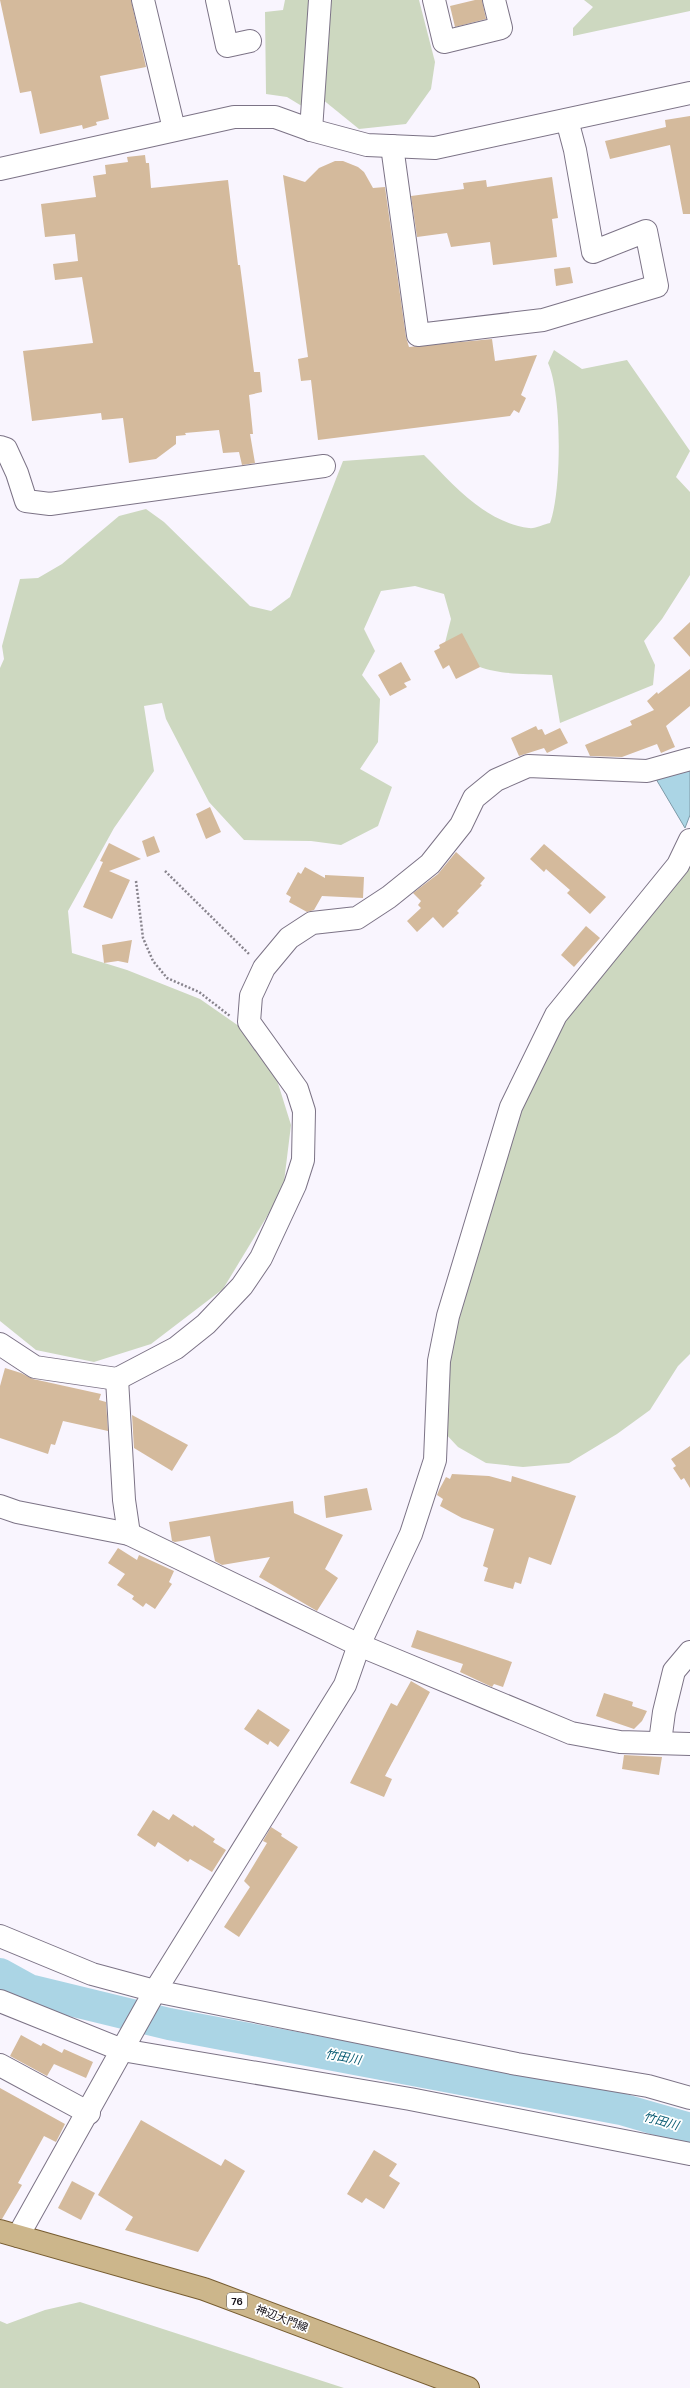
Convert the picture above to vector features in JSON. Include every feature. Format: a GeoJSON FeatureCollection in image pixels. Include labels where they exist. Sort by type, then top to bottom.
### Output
{"type":"FeatureCollection","features":[{"type":"Feature","properties":{"kind":"main road","name":"神辺大門線"},"geometry":{"type":"LineString","coordinates":[[9,2234],[204,2289],[468,2388]]}},
{"type":"Feature","properties":{"kind":"street"},"geometry":{"type":"LineString","coordinates":[[143,0],[174,129]]}},
{"type":"Feature","properties":{"kind":"street"},"geometry":{"type":"LineString","coordinates":[[218,0],[227,46],[250,41]]}},
{"type":"Feature","properties":{"kind":"street"},"geometry":{"type":"LineString","coordinates":[[311,130],[320,0]]}},
{"type":"Feature","properties":{"kind":"street"},"geometry":{"type":"LineString","coordinates":[[434,0],[444,42],[501,28],[494,0]]}},
{"type":"Feature","properties":{"kind":"street"},"geometry":{"type":"LineString","coordinates":[[0,169],[174,129],[234,117],[275,117],[311,130],[367,145],[435,148],[690,94]]}},
{"type":"Feature","properties":{"kind":"street"},"geometry":{"type":"LineString","coordinates":[[392,146],[418,335],[543,320],[657,286],[646,231],[593,252],[576,150],[567,120]]}},
{"type":"Feature","properties":{"kind":"street"},"geometry":{"type":"LineString","coordinates":[[0,447],[6,449],[17,472],[26,501],[50,504],[324,466]]}},
{"type":"Feature","properties":{"kind":"street"},"geometry":{"type":"LineString","coordinates":[[0,1344],[35,1367],[117,1379],[176,1348],[206,1324],[242,1286],[261,1258],[295,1185],[303,1160],[304,1111],[297,1089],[249,1022],[251,996],[264,968],[289,938],[312,923],[357,918],[388,897],[430,864],[461,826],[474,798],[496,780],[528,766],[647,771],[690,759]]}},
{"type":"Feature","properties":{"kind":"street"},"geometry":{"type":"LineString","coordinates":[[9,2234],[89,2113],[123,2048],[154,1994],[345,1685],[359,1645],[411,1534],[435,1460],[439,1361],[448,1316],[511,1108],[556,1015],[678,865],[690,840]]}},
{"type":"Feature","properties":{"kind":"street"},"geometry":{"type":"LineString","coordinates":[[117,1379],[124,1500],[129,1534]]}},
{"type":"Feature","properties":{"kind":"street"},"geometry":{"type":"LineString","coordinates":[[0,1506],[17,1512],[129,1534],[359,1645],[571,1733],[620,1742],[690,1744]]}},
{"type":"Feature","properties":{"kind":"street"},"geometry":{"type":"LineString","coordinates":[[660,1742],[664,1712],[674,1671],[690,1652]]}},
{"type":"Feature","properties":{"kind":"street"},"geometry":{"type":"LineString","coordinates":[[0,1936],[92,1974],[154,1994],[517,2064],[648,2086],[690,2098]]}},
{"type":"Feature","properties":{"kind":"street"},"geometry":{"type":"LineString","coordinates":[[0,2001],[123,2048],[410,2099],[690,2154]]}},
{"type":"Feature","properties":{"kind":"street"},"geometry":{"type":"LineString","coordinates":[[0,2065],[89,2113]]}},
{"type":"Feature","properties":{"kind":"path"},"geometry":{"type":"LineString","coordinates":[[165,871],[264,968]]}},
{"type":"Feature","properties":{"kind":"path"},"geometry":{"type":"LineString","coordinates":[[136,881],[143,938],[153,961],[167,978],[199,992],[233,1019],[249,1022]]}},
{"type":"Feature","properties":{"kind":"green space"},"geometry":{"type":"Polygon","coordinates":[[[285,0],[311,0],[305,108],[287,97],[266,94],[265,12],[283,10],[285,0]]]}},
{"type":"Feature","properties":{"kind":"green space"},"geometry":{"type":"Polygon","coordinates":[[[328,0],[419,0],[435,62],[431,89],[406,124],[359,129],[322,99],[328,0]]]}},
{"type":"Feature","properties":{"kind":"green space"},"geometry":{"type":"Polygon","coordinates":[[[584,0],[690,0],[690,11],[573,36],[573,28],[593,7],[584,0]]]}},
{"type":"Feature","properties":{"kind":"green space"},"geometry":{"type":"Polygon","coordinates":[[[554,350],[582,369],[627,360],[690,451],[676,477],[690,492],[690,575],[662,619],[644,641],[655,665],[653,685],[560,723],[552,675],[508,673],[483,668],[458,656],[444,647],[451,619],[444,594],[415,586],[381,591],[364,629],[375,651],[362,675],[380,699],[378,742],[360,769],[392,787],[378,826],[341,845],[311,841],[244,840],[209,802],[166,719],[162,703],[144,706],[154,771],[114,828],[68,911],[72,953],[127,970],[200,999],[246,1031],[272,1064],[291,1125],[283,1190],[223,1289],[151,1344],[94,1362],[36,1350],[0,1321],[0,668],[4,659],[2,646],[20,579],[38,578],[62,564],[119,516],[146,509],[164,522],[250,606],[271,611],[290,597],[343,461],[424,455],[459,490],[484,510],[498,518],[529,528],[550,523],[557,488],[559,442],[556,396],[553,377],[548,363],[554,350]]]}},
{"type":"Feature","properties":{"kind":"green space"},"geometry":{"type":"Polygon","coordinates":[[[690,850],[690,1354],[678,1366],[650,1410],[617,1434],[569,1463],[523,1467],[486,1463],[458,1447],[443,1431],[451,1315],[514,1118],[569,1014],[690,850]]]}},
{"type":"Feature","properties":{"kind":"green space"},"geometry":{"type":"Polygon","coordinates":[[[80,2302],[344,2388],[0,2388],[0,2321],[7,2324],[45,2310],[80,2302]]]}},
{"type":"Feature","properties":{"kind":"water"},"geometry":{"type":"Polygon","coordinates":[[[690,767],[690,815],[685,828],[656,779],[690,767]]]}},
{"type":"Feature","properties":{"kind":"building"},"geometry":{"type":"Polygon","coordinates":[[[0,0],[131,0],[146,67],[100,76],[109,119],[96,122],[97,125],[83,129],[82,125],[40,134],[31,91],[20,93],[0,0]]]}},
{"type":"Feature","properties":{"kind":"building"},"geometry":{"type":"Polygon","coordinates":[[[475,0],[482,0],[486,19],[455,27],[450,6],[475,0]]]}},
{"type":"Feature","properties":{"kind":"building"},"geometry":{"type":"Polygon","coordinates":[[[690,116],[690,214],[683,214],[670,145],[610,159],[605,141],[666,127],[665,120],[690,116]]]}},
{"type":"Feature","properties":{"kind":"building"},"geometry":{"type":"Polygon","coordinates":[[[145,155],[146,163],[149,163],[151,188],[228,180],[238,265],[240,265],[254,372],[260,372],[262,392],[249,395],[253,434],[250,434],[255,463],[242,465],[239,452],[223,453],[219,430],[185,433],[186,435],[176,436],[176,444],[156,459],[129,463],[123,418],[102,420],[101,413],[32,421],[23,351],[93,343],[82,277],[55,280],[53,264],[78,261],[75,234],[45,237],[41,204],[96,197],[93,176],[106,174],[105,165],[128,162],[127,157],[145,155]]]}},
{"type":"Feature","properties":{"kind":"building"},"geometry":{"type":"Polygon","coordinates":[[[335,161],[343,161],[358,167],[364,172],[373,188],[385,187],[406,337],[409,347],[492,339],[495,361],[537,355],[521,395],[526,398],[519,413],[514,410],[510,416],[318,440],[311,380],[301,381],[298,359],[308,357],[283,175],[305,182],[319,168],[335,161]]]}},
{"type":"Feature","properties":{"kind":"building"},"geometry":{"type":"Polygon","coordinates":[[[552,177],[558,218],[552,219],[557,257],[493,265],[490,242],[451,247],[447,233],[417,237],[411,196],[464,189],[463,183],[486,180],[487,187],[552,177]]]}},
{"type":"Feature","properties":{"kind":"building"},"geometry":{"type":"Polygon","coordinates":[[[570,267],[573,283],[556,286],[554,269],[570,267]]]}},
{"type":"Feature","properties":{"kind":"building"},"geometry":{"type":"Polygon","coordinates":[[[690,622],[690,657],[673,638],[690,622]]]}},
{"type":"Feature","properties":{"kind":"building"},"geometry":{"type":"Polygon","coordinates":[[[462,633],[480,667],[456,679],[449,665],[443,669],[434,651],[440,648],[439,645],[462,633]]]}},
{"type":"Feature","properties":{"kind":"building"},"geometry":{"type":"Polygon","coordinates":[[[401,662],[411,680],[404,683],[407,687],[390,696],[378,675],[401,662]]]}},
{"type":"Feature","properties":{"kind":"building"},"geometry":{"type":"Polygon","coordinates":[[[690,669],[690,706],[666,726],[675,747],[661,753],[657,744],[622,757],[590,756],[585,745],[632,725],[630,721],[654,710],[647,701],[657,692],[658,694],[690,669]]]}},
{"type":"Feature","properties":{"kind":"building"},"geometry":{"type":"Polygon","coordinates":[[[536,726],[538,730],[542,729],[545,735],[560,728],[568,743],[547,753],[544,748],[519,756],[511,738],[536,726]]]}},
{"type":"Feature","properties":{"kind":"building"},"geometry":{"type":"Polygon","coordinates":[[[210,807],[221,832],[206,839],[196,814],[210,807]]]}},
{"type":"Feature","properties":{"kind":"building"},"geometry":{"type":"Polygon","coordinates":[[[154,836],[160,852],[147,857],[142,841],[154,836]]]}},
{"type":"Feature","properties":{"kind":"building"},"geometry":{"type":"Polygon","coordinates":[[[109,843],[141,859],[109,871],[130,880],[112,919],[83,907],[103,862],[100,861],[109,843]]]}},
{"type":"Feature","properties":{"kind":"building"},"geometry":{"type":"Polygon","coordinates":[[[544,844],[606,897],[590,914],[567,893],[570,890],[546,869],[544,872],[530,859],[544,844]]]}},
{"type":"Feature","properties":{"kind":"building"},"geometry":{"type":"Polygon","coordinates":[[[456,852],[485,878],[480,884],[482,885],[457,911],[459,913],[443,928],[433,917],[417,932],[407,921],[421,908],[418,905],[421,901],[413,893],[438,874],[456,852]]]}},
{"type":"Feature","properties":{"kind":"building"},"geometry":{"type":"Polygon","coordinates":[[[305,867],[325,878],[325,875],[364,877],[363,898],[322,896],[314,910],[307,912],[289,902],[291,897],[286,894],[298,872],[301,874],[305,867]]]}},
{"type":"Feature","properties":{"kind":"building"},"geometry":{"type":"Polygon","coordinates":[[[586,926],[600,938],[574,967],[561,955],[586,926]]]}},
{"type":"Feature","properties":{"kind":"building"},"geometry":{"type":"Polygon","coordinates":[[[132,940],[128,963],[118,961],[104,963],[102,945],[132,940]]]}},
{"type":"Feature","properties":{"kind":"building"},"geometry":{"type":"Polygon","coordinates":[[[5,1368],[33,1379],[101,1394],[99,1400],[106,1402],[108,1431],[63,1421],[55,1445],[51,1444],[48,1454],[0,1438],[0,1386],[5,1368]]]}},
{"type":"Feature","properties":{"kind":"building"},"geometry":{"type":"Polygon","coordinates":[[[132,1415],[188,1445],[172,1471],[134,1448],[132,1415]]]}},
{"type":"Feature","properties":{"kind":"building"},"geometry":{"type":"Polygon","coordinates":[[[690,1446],[690,1488],[684,1478],[681,1480],[673,1468],[676,1466],[671,1459],[690,1446]]]}},
{"type":"Feature","properties":{"kind":"building"},"geometry":{"type":"Polygon","coordinates":[[[452,1474],[489,1476],[511,1482],[512,1476],[576,1496],[551,1565],[529,1557],[521,1584],[515,1582],[513,1589],[484,1581],[488,1568],[483,1566],[494,1529],[462,1518],[440,1506],[443,1499],[437,1495],[446,1477],[450,1479],[452,1474]]]}},
{"type":"Feature","properties":{"kind":"building"},"geometry":{"type":"Polygon","coordinates":[[[367,1488],[372,1510],[326,1518],[324,1496],[367,1488]]]}},
{"type":"Feature","properties":{"kind":"building"},"geometry":{"type":"Polygon","coordinates":[[[293,1501],[294,1513],[343,1535],[325,1569],[338,1578],[317,1611],[259,1577],[270,1557],[222,1565],[215,1561],[210,1536],[175,1542],[172,1541],[169,1522],[293,1501]]]}},
{"type":"Feature","properties":{"kind":"building"},"geometry":{"type":"Polygon","coordinates":[[[118,1548],[137,1560],[139,1555],[174,1571],[169,1582],[172,1584],[155,1609],[146,1603],[143,1607],[132,1599],[134,1596],[117,1585],[125,1574],[108,1563],[118,1548]]]}},
{"type":"Feature","properties":{"kind":"building"},"geometry":{"type":"Polygon","coordinates":[[[417,1630],[512,1662],[503,1687],[494,1684],[492,1687],[460,1672],[463,1664],[411,1647],[417,1630]]]}},
{"type":"Feature","properties":{"kind":"building"},"geometry":{"type":"Polygon","coordinates":[[[411,1681],[430,1692],[385,1776],[392,1779],[384,1797],[350,1783],[391,1703],[397,1706],[411,1681]]]}},
{"type":"Feature","properties":{"kind":"building"},"geometry":{"type":"Polygon","coordinates":[[[604,1693],[633,1702],[632,1706],[647,1711],[642,1721],[634,1729],[596,1716],[604,1693]]]}},
{"type":"Feature","properties":{"kind":"building"},"geometry":{"type":"Polygon","coordinates":[[[258,1709],[290,1730],[278,1747],[270,1741],[268,1745],[244,1729],[258,1709]]]}},
{"type":"Feature","properties":{"kind":"building"},"geometry":{"type":"Polygon","coordinates":[[[624,1755],[662,1757],[659,1775],[622,1769],[624,1755]]]}},
{"type":"Feature","properties":{"kind":"building"},"geometry":{"type":"Polygon","coordinates":[[[153,1810],[169,1820],[173,1814],[193,1827],[194,1825],[215,1839],[213,1842],[226,1850],[212,1872],[190,1859],[188,1862],[158,1842],[155,1847],[137,1835],[153,1810]]]}},
{"type":"Feature","properties":{"kind":"building"},"geometry":{"type":"Polygon","coordinates":[[[271,1827],[282,1834],[281,1836],[298,1847],[239,1937],[224,1927],[250,1887],[244,1881],[267,1843],[263,1841],[271,1827]]]}},
{"type":"Feature","properties":{"kind":"building"},"geometry":{"type":"Polygon","coordinates":[[[21,2035],[41,2046],[43,2043],[62,2053],[64,2049],[93,2062],[86,2078],[54,2064],[47,2076],[10,2056],[21,2035]]]}},
{"type":"Feature","properties":{"kind":"building"},"geometry":{"type":"Polygon","coordinates":[[[0,2088],[65,2124],[56,2142],[44,2136],[18,2183],[22,2185],[2,2219],[0,2219],[0,2088]]]}},
{"type":"Feature","properties":{"kind":"building"},"geometry":{"type":"Polygon","coordinates":[[[141,2120],[221,2166],[225,2159],[245,2171],[198,2252],[125,2230],[133,2217],[98,2195],[141,2120]]]}},
{"type":"Feature","properties":{"kind":"building"},"geometry":{"type":"Polygon","coordinates":[[[374,2150],[397,2164],[389,2176],[400,2183],[384,2209],[366,2198],[362,2203],[347,2194],[374,2150]]]}},
{"type":"Feature","properties":{"kind":"building"},"geometry":{"type":"Polygon","coordinates":[[[72,2181],[95,2193],[81,2220],[58,2208],[72,2181]]]}},
{"type":"Feature","properties":{"kind":"waterway","name":"竹田川"},"geometry":{"type":"LineString","coordinates":[[0,1974],[29,1990],[169,2024],[621,2109],[690,2129]]}}]}
